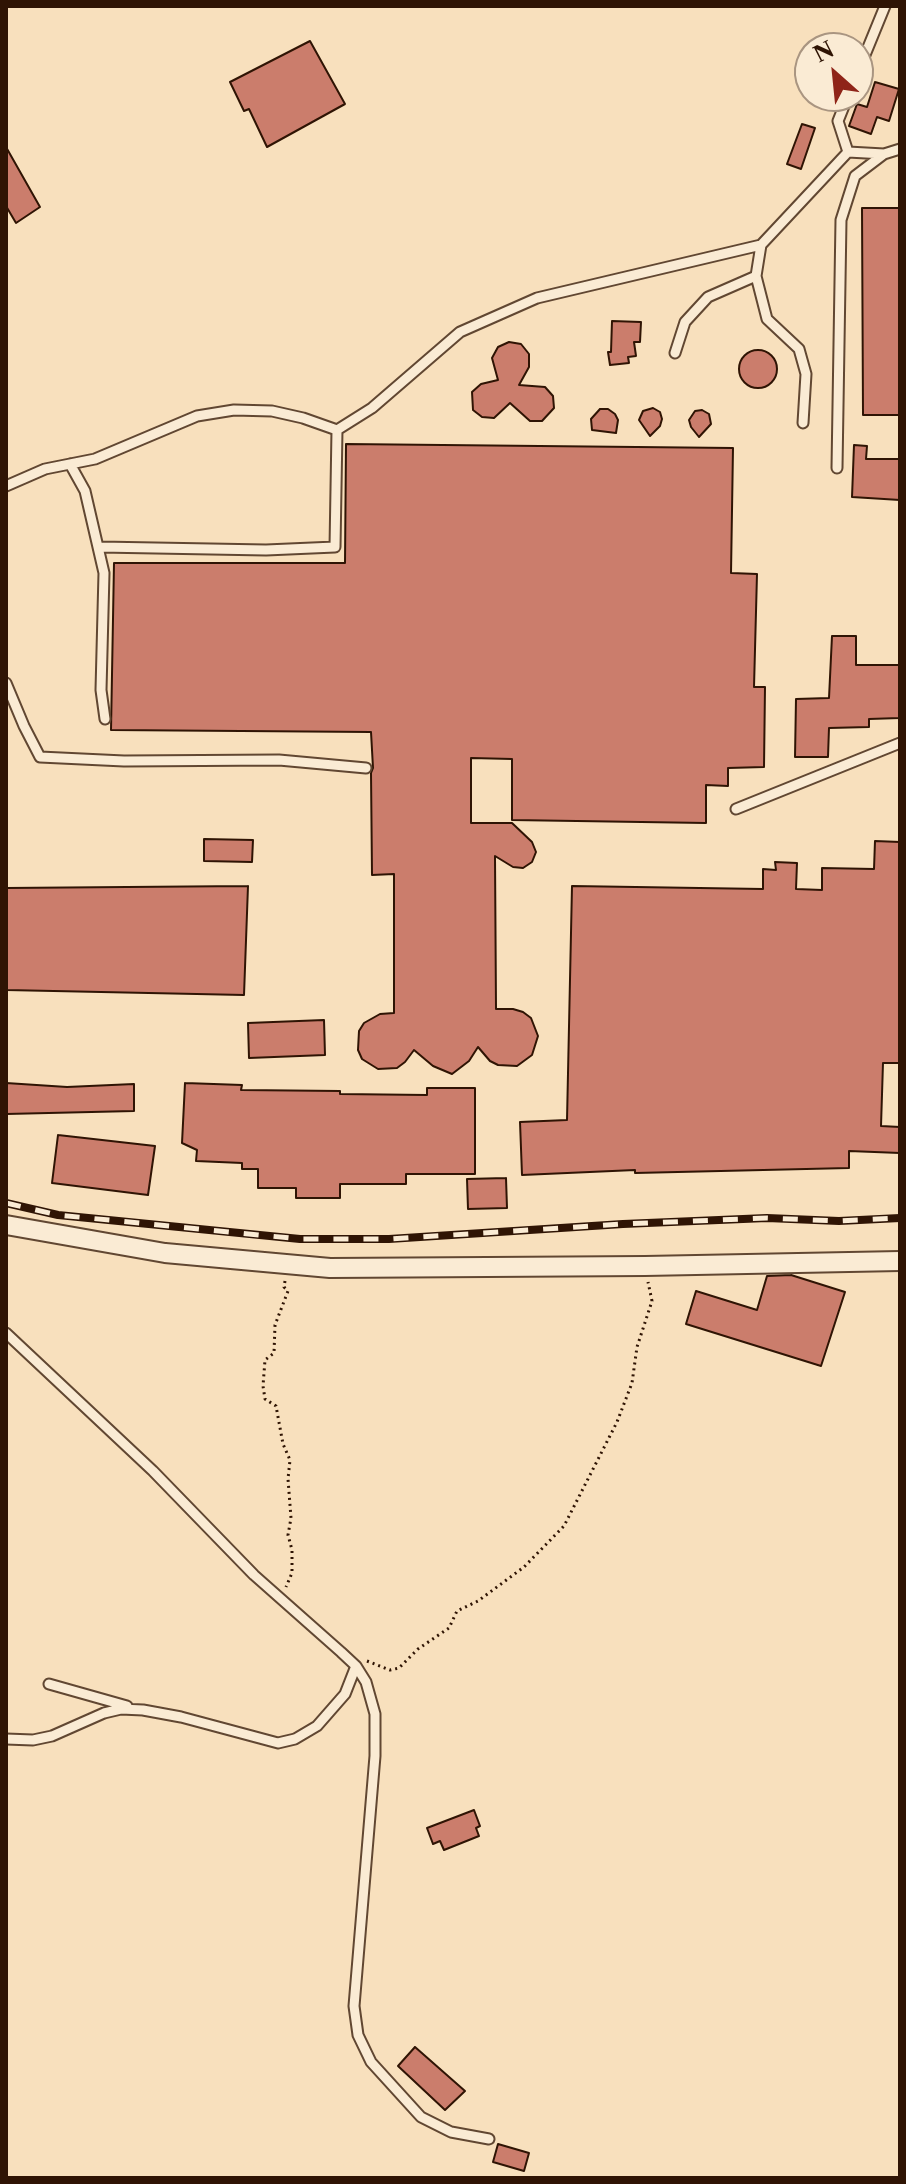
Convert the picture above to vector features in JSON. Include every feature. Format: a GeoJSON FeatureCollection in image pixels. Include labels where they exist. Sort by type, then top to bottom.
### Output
{"type":"FeatureCollection","features":[{"type":"Feature","properties":{"kind":"street"},"geometry":{"type":"LineString","coordinates":[[6,1225],[165,1253],[330,1268],[900,1261]]}},
{"type":"Feature","properties":{"kind":"lane"},"geometry":{"type":"LineString","coordinates":[[874,33],[885,6]]}},
{"type":"Feature","properties":{"kind":"lane"},"geometry":{"type":"LineString","coordinates":[[842,112],[838,121],[848,152]]}},
{"type":"Feature","properties":{"kind":"lane"},"geometry":{"type":"LineString","coordinates":[[837,468],[841,220],[855,176],[884,154],[900,149]]}},
{"type":"Feature","properties":{"kind":"lane"},"geometry":{"type":"LineString","coordinates":[[848,152],[884,154]]}},
{"type":"Feature","properties":{"kind":"lane"},"geometry":{"type":"LineString","coordinates":[[337,430],[372,408],[460,332],[537,298],[761,245],[848,152]]}},
{"type":"Feature","properties":{"kind":"lane"},"geometry":{"type":"LineString","coordinates":[[761,245],[756,276],[767,319],[799,349],[806,374],[803,423]]}},
{"type":"Feature","properties":{"kind":"lane"},"geometry":{"type":"LineString","coordinates":[[675,353],[685,322],[708,297],[756,276]]}},
{"type":"Feature","properties":{"kind":"lane"},"geometry":{"type":"LineString","coordinates":[[6,486],[45,469],[95,459],[197,416],[234,410],[272,411],[337,430]]}},
{"type":"Feature","properties":{"kind":"lane"},"geometry":{"type":"LineString","coordinates":[[100,547],[266,550],[335,547],[337,430]]}},
{"type":"Feature","properties":{"kind":"lane"},"geometry":{"type":"LineString","coordinates":[[70,464],[85,491],[104,573],[101,690],[105,719]]}},
{"type":"Feature","properties":{"kind":"lane"},"geometry":{"type":"LineString","coordinates":[[6,683],[40,757],[124,761],[279,760],[366,768]]}},
{"type":"Feature","properties":{"kind":"lane"},"geometry":{"type":"LineString","coordinates":[[736,809],[900,743]]}},
{"type":"Feature","properties":{"kind":"lane"},"geometry":{"type":"LineString","coordinates":[[6,1333],[153,1471],[254,1575],[356,1666],[366,1682],[375,1714],[375,1756],[354,2006],[358,2035],[371,2062],[421,2117],[451,2132],[489,2139]]}},
{"type":"Feature","properties":{"kind":"lane"},"geometry":{"type":"LineString","coordinates":[[49,1684],[278,1743],[295,1739],[317,1726],[345,1694],[356,1666]]}},
{"type":"Feature","properties":{"kind":"lane"},"geometry":{"type":"LineString","coordinates":[[6,1739],[33,1740],[52,1736],[104,1713],[121,1709],[143,1710]]}},
{"type":"Feature","properties":{"kind":"path"},"geometry":{"type":"LineString","coordinates":[[281,1598],[292,1573],[292,1550],[288,1535],[291,1518],[290,1460],[283,1444],[276,1406],[265,1399],[263,1386],[265,1360],[274,1353],[275,1325],[288,1291],[284,1287],[287,1266]]}},
{"type":"Feature","properties":{"kind":"path"},"geometry":{"type":"LineString","coordinates":[[341,1652],[390,1670],[399,1668],[418,1649],[449,1628],[457,1611],[478,1601],[524,1567],[564,1526],[617,1422],[632,1383],[637,1347],[652,1301],[645,1266]]}},
{"type":"Feature","properties":{"kind":"building"},"geometry":{"type":"Polygon","coordinates":[[[310,41],[345,104],[267,147],[249,109],[244,111],[230,82],[310,41]]]}},
{"type":"Feature","properties":{"kind":"building"},"geometry":{"type":"Polygon","coordinates":[[[875,82],[899,89],[889,121],[877,117],[871,134],[849,126],[854,112],[874,112],[875,82]]]}},
{"type":"Feature","properties":{"kind":"building"},"geometry":{"type":"Polygon","coordinates":[[[802,124],[815,128],[801,169],[787,164],[802,124]]]}},
{"type":"Feature","properties":{"kind":"building"},"geometry":{"type":"Polygon","coordinates":[[[6,147],[40,207],[16,223],[6,206],[6,147]]]}},
{"type":"Feature","properties":{"kind":"building"},"geometry":{"type":"Polygon","coordinates":[[[862,208],[900,208],[900,415],[863,415],[862,208]]]}},
{"type":"Feature","properties":{"kind":"building"},"geometry":{"type":"Polygon","coordinates":[[[612,321],[641,322],[640,342],[634,342],[636,356],[628,357],[629,363],[610,365],[608,352],[611,352],[612,321]]]}},
{"type":"Feature","properties":{"kind":"building"},"geometry":{"type":"Polygon","coordinates":[[[509,342],[521,344],[529,354],[529,367],[519,385],[545,387],[553,396],[554,408],[542,421],[530,421],[510,403],[494,418],[482,417],[473,410],[472,392],[481,384],[498,380],[492,358],[498,347],[509,342]]]}},
{"type":"Feature","properties":{"kind":"building"},"geometry":{"type":"Polygon","coordinates":[[[758,350],[771,356],[777,369],[771,382],[758,388],[745,382],[739,369],[745,356],[758,350]]]}},
{"type":"Feature","properties":{"kind":"building"},"geometry":{"type":"Polygon","coordinates":[[[653,408],[660,412],[662,419],[660,426],[650,436],[639,420],[643,411],[653,408]]]}},
{"type":"Feature","properties":{"kind":"building"},"geometry":{"type":"Polygon","coordinates":[[[600,409],[608,409],[615,414],[618,420],[616,433],[592,430],[591,419],[600,409]]]}},
{"type":"Feature","properties":{"kind":"building"},"geometry":{"type":"Polygon","coordinates":[[[702,410],[709,414],[711,424],[699,437],[689,420],[695,411],[702,410]]]}},
{"type":"Feature","properties":{"kind":"building"},"geometry":{"type":"Polygon","coordinates":[[[346,444],[733,448],[731,573],[757,574],[754,687],[765,687],[764,767],[728,768],[728,786],[706,785],[706,823],[512,820],[512,759],[471,758],[471,823],[512,823],[532,842],[536,852],[532,862],[523,868],[513,867],[495,856],[496,1009],[523,1012],[531,1018],[538,1036],[532,1055],[517,1066],[498,1065],[478,1047],[469,1061],[452,1074],[433,1066],[414,1050],[397,1068],[378,1069],[362,1059],[358,1050],[359,1031],[364,1023],[380,1014],[394,1013],[394,874],[372,875],[371,732],[111,730],[114,563],[345,563],[346,444]]]}},
{"type":"Feature","properties":{"kind":"building"},"geometry":{"type":"Polygon","coordinates":[[[854,445],[867,446],[866,459],[900,459],[900,500],[852,497],[854,445]]]}},
{"type":"Feature","properties":{"kind":"building"},"geometry":{"type":"Polygon","coordinates":[[[832,636],[856,636],[856,665],[900,665],[900,718],[869,719],[869,727],[829,728],[828,757],[795,757],[796,699],[829,698],[832,636]]]}},
{"type":"Feature","properties":{"kind":"building"},"geometry":{"type":"Polygon","coordinates":[[[204,839],[253,840],[252,862],[204,861],[204,839]]]}},
{"type":"Feature","properties":{"kind":"building"},"geometry":{"type":"Polygon","coordinates":[[[875,841],[900,842],[900,1063],[883,1063],[881,1126],[900,1127],[900,1153],[849,1151],[849,1168],[635,1173],[635,1170],[522,1175],[520,1122],[567,1120],[572,886],[763,889],[763,869],[776,870],[775,862],[797,863],[796,889],[822,890],[822,868],[874,869],[875,841]]]}},
{"type":"Feature","properties":{"kind":"building"},"geometry":{"type":"Polygon","coordinates":[[[248,886],[244,995],[6,990],[6,888],[248,886]]]}},
{"type":"Feature","properties":{"kind":"building"},"geometry":{"type":"Polygon","coordinates":[[[324,1020],[325,1055],[249,1058],[248,1023],[324,1020]]]}},
{"type":"Feature","properties":{"kind":"building"},"geometry":{"type":"Polygon","coordinates":[[[6,1083],[67,1087],[134,1084],[134,1111],[6,1114],[6,1083]]]}},
{"type":"Feature","properties":{"kind":"building"},"geometry":{"type":"Polygon","coordinates":[[[185,1083],[242,1085],[241,1090],[340,1091],[340,1094],[427,1095],[427,1088],[475,1088],[475,1174],[406,1174],[406,1184],[340,1184],[340,1198],[296,1198],[296,1188],[258,1188],[258,1169],[242,1169],[242,1163],[196,1161],[197,1150],[182,1143],[185,1083]]]}},
{"type":"Feature","properties":{"kind":"building"},"geometry":{"type":"Polygon","coordinates":[[[58,1135],[155,1146],[148,1195],[52,1183],[58,1135]]]}},
{"type":"Feature","properties":{"kind":"building"},"geometry":{"type":"Polygon","coordinates":[[[506,1178],[507,1208],[468,1209],[467,1179],[506,1178]]]}},
{"type":"Feature","properties":{"kind":"building"},"geometry":{"type":"Polygon","coordinates":[[[791,1275],[845,1292],[821,1366],[686,1324],[696,1291],[757,1310],[767,1276],[791,1275]]]}},
{"type":"Feature","properties":{"kind":"building"},"geometry":{"type":"Polygon","coordinates":[[[474,1810],[480,1826],[476,1828],[479,1836],[444,1850],[440,1841],[433,1844],[427,1828],[474,1810]]]}},
{"type":"Feature","properties":{"kind":"building"},"geometry":{"type":"Polygon","coordinates":[[[415,2047],[465,2091],[445,2110],[398,2066],[415,2047]]]}},
{"type":"Feature","properties":{"kind":"building"},"geometry":{"type":"Polygon","coordinates":[[[498,2144],[529,2153],[524,2171],[493,2162],[498,2144]]]}},
{"type":"Feature","properties":{"kind":"railway"},"geometry":{"type":"LineString","coordinates":[[6,1203],[58,1215],[300,1239],[389,1239],[767,1218],[839,1221],[900,1218]]}}]}
